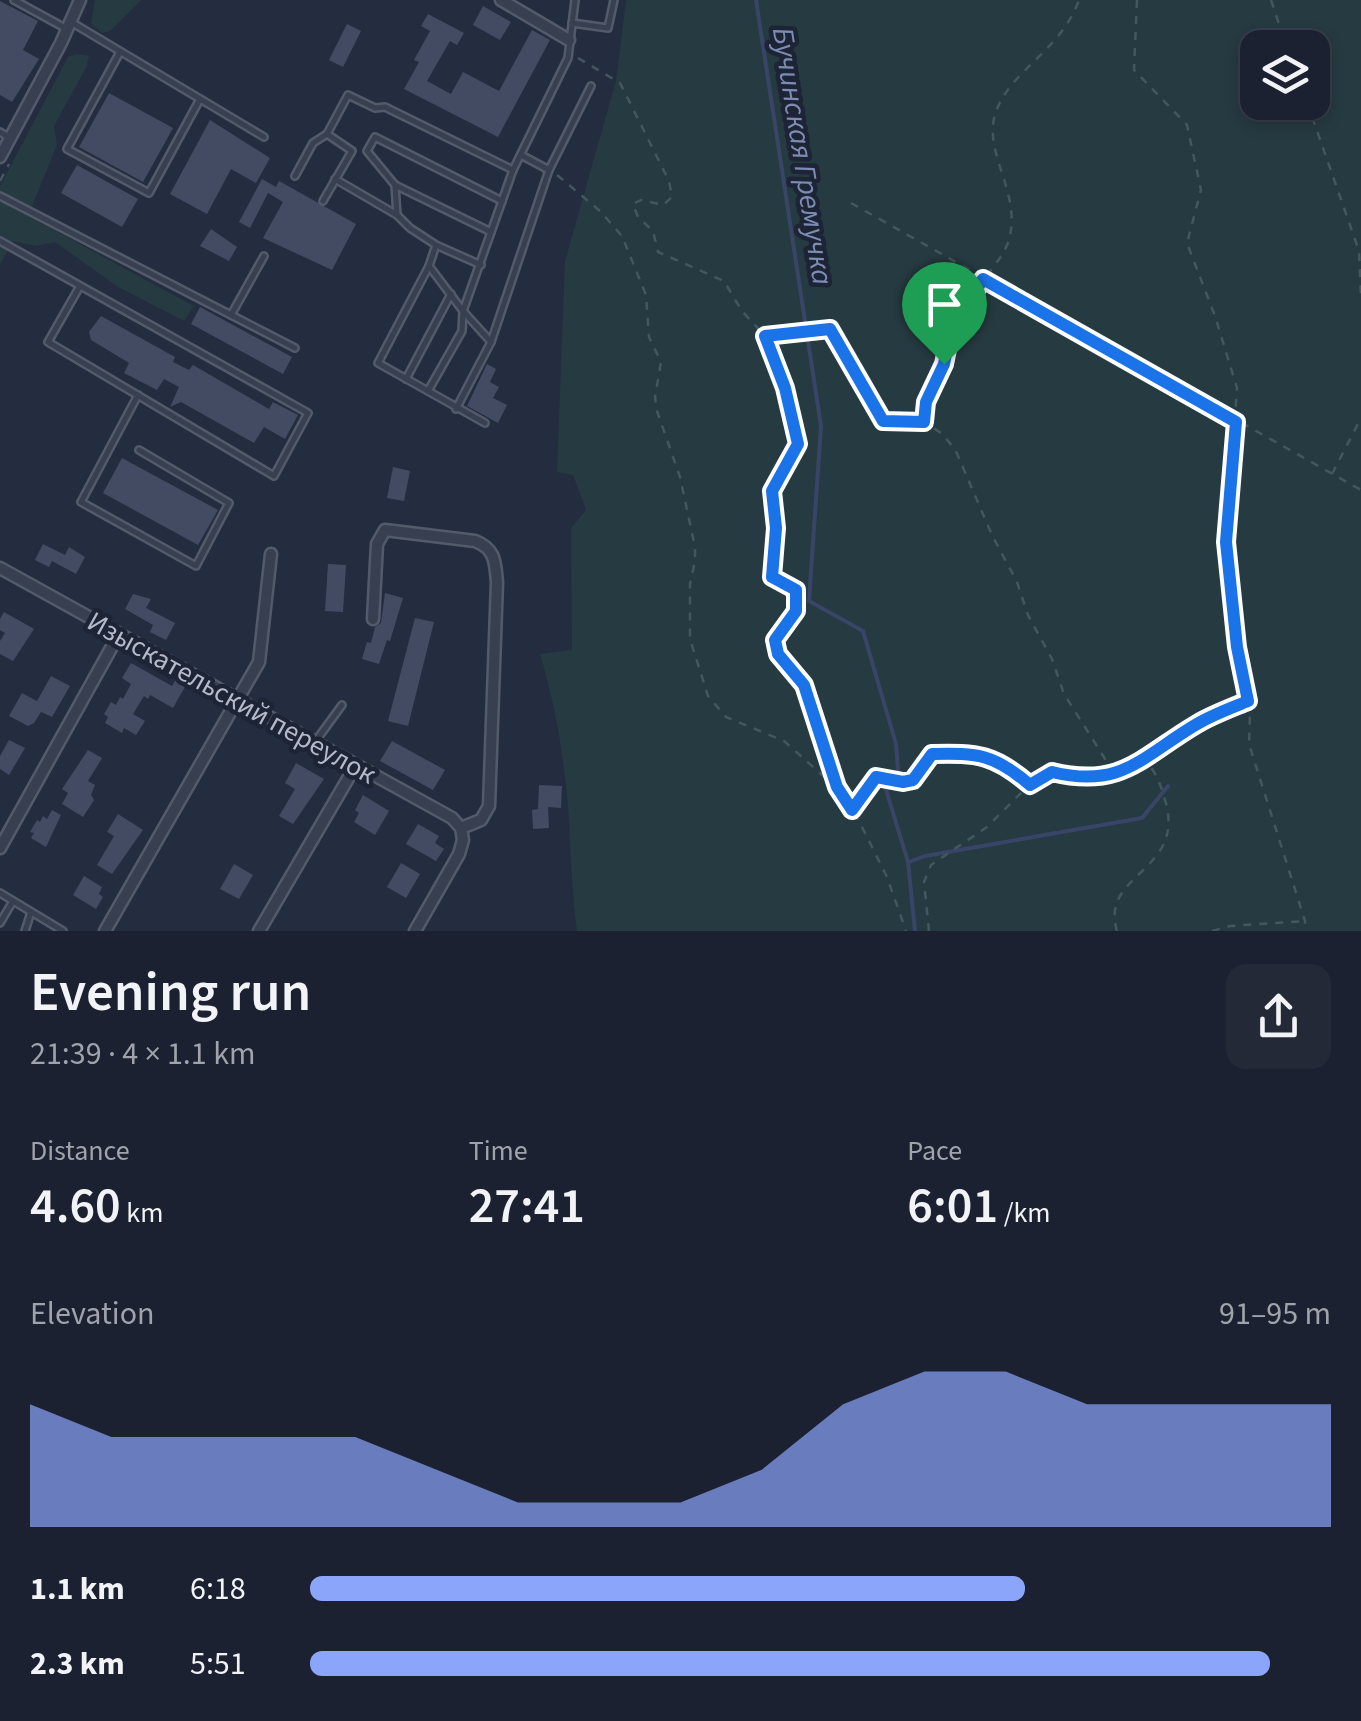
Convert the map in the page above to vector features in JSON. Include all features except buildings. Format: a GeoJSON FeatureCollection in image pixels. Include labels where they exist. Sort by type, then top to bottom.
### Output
{"type":"FeatureCollection","features":[{"type":"Feature","properties":{"kind":"street"},"geometry":{"type":"LineString","coordinates":[[0,156],[5,135],[69,26],[80,0]]}},
{"type":"Feature","properties":{"kind":"street"},"geometry":{"type":"LineString","coordinates":[[501,0],[569,40]]}},
{"type":"Feature","properties":{"kind":"street"},"geometry":{"type":"LineString","coordinates":[[372,619],[377,544],[385,530],[475,541],[494,554],[497,582],[489,806],[482,820],[461,828],[464,840],[459,854],[414,931]]}},
{"type":"Feature","properties":{"kind":"street"},"geometry":{"type":"LineString","coordinates":[[105,931],[258,662],[272,554]]}},
{"type":"Feature","properties":{"kind":"street","name":"Изыскательский переулок"},"geometry":{"type":"LineString","coordinates":[[1,570],[452,818],[461,828]]}},
{"type":"Feature","properties":{"kind":"street"},"geometry":{"type":"LineString","coordinates":[[0,848],[119,634]]}},
{"type":"Feature","properties":{"kind":"street"},"geometry":{"type":"LineString","coordinates":[[259,931],[356,765]]}},
{"type":"Feature","properties":{"kind":"lane"},"geometry":{"type":"LineString","coordinates":[[14,0],[120,52],[264,138]]}},
{"type":"Feature","properties":{"kind":"lane"},"geometry":{"type":"LineString","coordinates":[[428,391],[462,331],[463,311],[513,170],[568,53],[575,0]]}},
{"type":"Feature","properties":{"kind":"lane"},"geometry":{"type":"LineString","coordinates":[[572,23],[608,28],[614,0]]}},
{"type":"Feature","properties":{"kind":"lane"},"geometry":{"type":"LineString","coordinates":[[120,52],[68,149],[149,193],[200,99]]}},
{"type":"Feature","properties":{"kind":"lane"},"geometry":{"type":"LineString","coordinates":[[456,409],[491,342],[549,170],[592,86]]}},
{"type":"Feature","properties":{"kind":"lane"},"geometry":{"type":"LineString","coordinates":[[294,176],[313,143],[326,134],[348,94],[375,108],[385,107],[513,170]]}},
{"type":"Feature","properties":{"kind":"lane"},"geometry":{"type":"LineString","coordinates":[[326,134],[352,151],[367,151]]}},
{"type":"Feature","properties":{"kind":"lane"},"geometry":{"type":"LineString","coordinates":[[367,151],[375,137],[502,202]]}},
{"type":"Feature","properties":{"kind":"lane"},"geometry":{"type":"LineString","coordinates":[[323,201],[352,151]]}},
{"type":"Feature","properties":{"kind":"lane"},"geometry":{"type":"LineString","coordinates":[[367,151],[395,185],[492,233]]}},
{"type":"Feature","properties":{"kind":"lane"},"geometry":{"type":"LineString","coordinates":[[520,155],[549,170]]}},
{"type":"Feature","properties":{"kind":"lane"},"geometry":{"type":"LineString","coordinates":[[336,179],[397,215],[436,245],[481,265]]}},
{"type":"Feature","properties":{"kind":"lane"},"geometry":{"type":"LineString","coordinates":[[395,185],[397,215]]}},
{"type":"Feature","properties":{"kind":"lane"},"geometry":{"type":"LineString","coordinates":[[0,196],[295,348]]}},
{"type":"Feature","properties":{"kind":"lane"},"geometry":{"type":"LineString","coordinates":[[0,241],[308,413],[274,476],[48,342],[80,286]]}},
{"type":"Feature","properties":{"kind":"lane"},"geometry":{"type":"LineString","coordinates":[[436,245],[378,363],[485,423]]}},
{"type":"Feature","properties":{"kind":"lane"},"geometry":{"type":"LineString","coordinates":[[231,316],[264,256]]}},
{"type":"Feature","properties":{"kind":"lane"},"geometry":{"type":"LineString","coordinates":[[429,266],[491,342]]}},
{"type":"Feature","properties":{"kind":"lane"},"geometry":{"type":"LineString","coordinates":[[406,379],[451,294]]}},
{"type":"Feature","properties":{"kind":"lane"},"geometry":{"type":"LineString","coordinates":[[138,395],[80,502],[196,566],[229,503],[139,450]]}},
{"type":"Feature","properties":{"kind":"lane"},"geometry":{"type":"LineString","coordinates":[[315,742],[342,705]]}},
{"type":"Feature","properties":{"kind":"lane"},"geometry":{"type":"LineString","coordinates":[[0,892],[63,931]]}},
{"type":"Feature","properties":{"kind":"lane"},"geometry":{"type":"LineString","coordinates":[[0,923],[13,900]]}},
{"type":"Feature","properties":{"kind":"lane"},"geometry":{"type":"LineString","coordinates":[[25,931],[31,912]]}},
{"type":"Feature","properties":{"kind":"path"},"geometry":{"type":"LineString","coordinates":[[924,422],[926,402],[944,364],[951,330],[1009,242],[1010,192],[992,140],[995,112],[1010,89],[1058,40],[1079,0]]}},
{"type":"Feature","properties":{"kind":"path"},"geometry":{"type":"LineString","coordinates":[[1138,0],[1134,70],[1187,124],[1200,190],[1187,243],[1237,388],[1226,542],[1237,647],[1248,701],[1253,762],[1305,931]]}},
{"type":"Feature","properties":{"kind":"path"},"geometry":{"type":"LineString","coordinates":[[1270,0],[1281,30]]}},
{"type":"Feature","properties":{"kind":"path"},"geometry":{"type":"LineString","coordinates":[[568,53],[620,84],[669,181],[672,197],[662,206],[641,200],[632,204],[638,217],[653,231],[658,252],[724,281],[742,311],[765,336],[785,388],[798,444],[772,491],[776,528],[772,577],[796,590],[796,611],[775,640],[778,654],[804,685],[840,791],[896,896],[906,931]]}},
{"type":"Feature","properties":{"kind":"path"},"geometry":{"type":"LineString","coordinates":[[1312,120],[1359,251],[1361,297]]}},
{"type":"Feature","properties":{"kind":"path"},"geometry":{"type":"LineString","coordinates":[[549,170],[600,211],[622,236],[644,289],[649,337],[661,362],[655,397],[657,410],[680,477],[694,547],[689,626],[708,696],[726,717],[784,742],[840,791]]}},
{"type":"Feature","properties":{"kind":"path"},"geometry":{"type":"LineString","coordinates":[[851,203],[1361,490]]}},
{"type":"Feature","properties":{"kind":"path"},"geometry":{"type":"LineString","coordinates":[[765,336],[830,329],[883,421],[924,422],[951,443],[963,462],[1028,615],[1052,659],[1061,688],[1114,773]]}},
{"type":"Feature","properties":{"kind":"path"},"geometry":{"type":"LineString","coordinates":[[1332,474],[1361,418]]}},
{"type":"Feature","properties":{"kind":"path"},"geometry":{"type":"LineString","coordinates":[[929,931],[924,882],[931,865],[987,826],[1030,785],[1052,772],[1082,779],[1114,773],[1196,724],[1248,701]]}},
{"type":"Feature","properties":{"kind":"path"},"geometry":{"type":"LineString","coordinates":[[852,810],[876,777],[913,780],[932,754],[999,760],[1030,785]]}},
{"type":"Feature","properties":{"kind":"path"},"geometry":{"type":"LineString","coordinates":[[1117,931],[1117,903],[1128,885],[1167,843],[1170,822],[1153,768],[1137,762]]}},
{"type":"Feature","properties":{"kind":"path"},"geometry":{"type":"LineString","coordinates":[[1212,931],[1230,926],[1305,921]]}},
{"type":"Feature","properties":{"kind":"shaded area"},"geometry":{"type":"Polygon","coordinates":[[[95,0],[141,0],[110,31],[102,33],[91,24],[95,0]]]}},
{"type":"Feature","properties":{"kind":"shaded area"},"geometry":{"type":"Polygon","coordinates":[[[626,0],[1361,0],[1361,931],[577,931],[563,759],[540,654],[572,650],[571,528],[586,510],[573,475],[557,472],[565,261],[616,81],[626,0]]]}},
{"type":"Feature","properties":{"kind":"shaded area"},"geometry":{"type":"Polygon","coordinates":[[[89,56],[86,68],[54,126],[57,145],[28,216],[194,306],[184,321],[118,287],[55,242],[35,246],[13,241],[0,265],[0,186],[68,57],[89,56]]]}},
{"type":"Feature","properties":{"kind":"waterway","name":"Бучинская Гремучка"},"geometry":{"type":"LineString","coordinates":[[756,0],[821,426],[809,601],[863,631],[896,744],[898,771],[884,783],[908,862],[915,931]]}},
{"type":"Feature","properties":{"kind":"waterway"},"geometry":{"type":"LineString","coordinates":[[909,862],[1142,818],[1168,786]]}},
{"type":"Feature","properties":{"kind":"route"},"geometry":{"type":"LineString","coordinates":[[983,279],[1236,422],[1226,542],[1237,647],[1248,701],[1196,724],[1122,772],[1082,779],[1052,772],[1030,785],[999,760],[932,754],[913,780],[876,777],[852,810],[837,787],[804,685],[778,654],[775,640],[796,611],[796,590],[772,577],[776,528],[772,491],[798,444],[785,388],[765,336],[830,329],[883,421],[924,422],[926,402],[944,364],[951,330],[983,279]]}}]}
